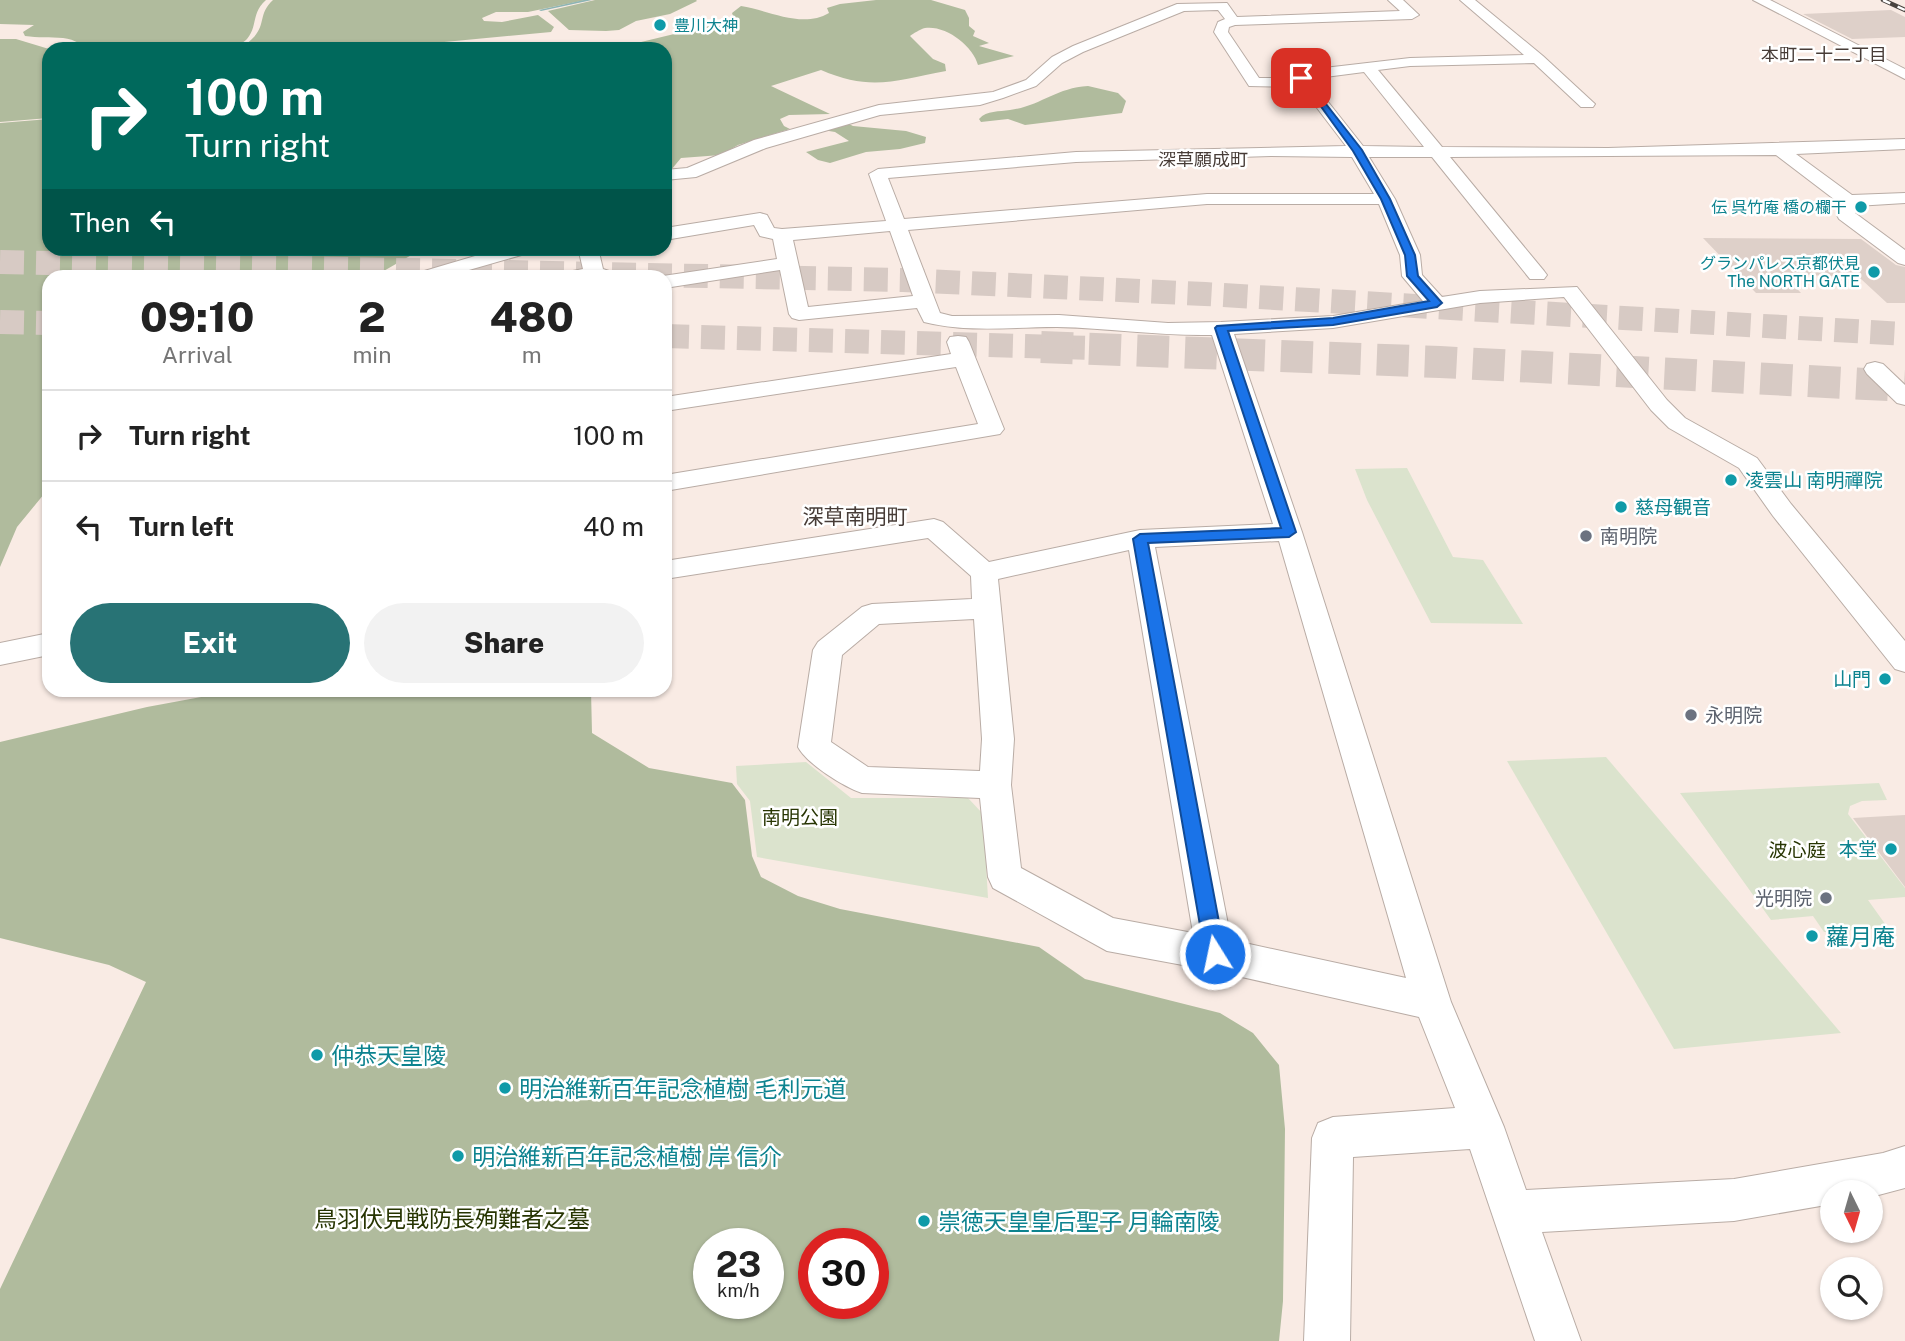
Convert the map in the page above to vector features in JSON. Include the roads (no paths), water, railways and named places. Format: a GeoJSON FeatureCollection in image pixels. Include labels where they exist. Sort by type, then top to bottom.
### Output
{"type":"FeatureCollection","features":[{"type":"Feature","properties":{"kind":"street"},"geometry":{"type":"LineString","coordinates":[[1304,82],[1254,83],[1220,32],[1223,25],[1233,21],[1412,15],[1395,0]]}},
{"type":"Feature","properties":{"kind":"street"},"geometry":{"type":"LineString","coordinates":[[1467,0],[1587,104]]}},
{"type":"Feature","properties":{"kind":"street"},"geometry":{"type":"LineString","coordinates":[[1760,0],[1905,75]]}},
{"type":"Feature","properties":{"kind":"street"},"geometry":{"type":"LineString","coordinates":[[672,174],[690,173],[760,144],[879,110],[980,100],[998,95],[1031,83],[1057,60],[1078,49],[1182,7],[1222,6],[1233,21]]}},
{"type":"Feature","properties":{"kind":"street"},"geometry":{"type":"LineString","coordinates":[[1437,303],[1412,276],[1410,255],[1386,199],[1357,150],[1301,78],[1307,74],[1410,62],[1538,59]]}},
{"type":"Feature","properties":{"kind":"street"},"geometry":{"type":"LineString","coordinates":[[1367,66],[1537,275]]}},
{"type":"Feature","properties":{"kind":"street"},"geometry":{"type":"LineString","coordinates":[[1905,144],[1780,150],[1608,153],[1357,150],[1076,157],[878,174],[931,318],[952,322],[1059,321],[1168,329],[1221,328],[1346,320],[1480,297],[1570,291],[1677,423],[1748,463],[1782,510],[1905,661]]}},
{"type":"Feature","properties":{"kind":"street"},"geometry":{"type":"LineString","coordinates":[[1780,150],[1848,201],[1905,198]]}},
{"type":"Feature","properties":{"kind":"street"},"geometry":{"type":"LineString","coordinates":[[672,233],[760,219],[767,232],[782,235],[1207,198],[1386,199]]}},
{"type":"Feature","properties":{"kind":"street"},"geometry":{"type":"LineString","coordinates":[[1848,201],[1846,215],[1905,259]]}},
{"type":"Feature","properties":{"kind":"street"},"geometry":{"type":"LineString","coordinates":[[782,235],[799,314],[924,300]]}},
{"type":"Feature","properties":{"kind":"street"},"geometry":{"type":"LineString","coordinates":[[449,270],[497,256]]}},
{"type":"Feature","properties":{"kind":"street"},"geometry":{"type":"LineString","coordinates":[[672,281],[788,263]]}},
{"type":"Feature","properties":{"kind":"street"},"geometry":{"type":"LineString","coordinates":[[672,482],[992,429],[952,322]]}},
{"type":"Feature","properties":{"kind":"street"},"geometry":{"type":"LineString","coordinates":[[1221,328],[1289,532],[1432,1002],[1483,1127],[1558,1341]]}},
{"type":"Feature","properties":{"kind":"street"},"geometry":{"type":"LineString","coordinates":[[672,403],[964,359]]}},
{"type":"Feature","properties":{"kind":"street"},"geometry":{"type":"LineString","coordinates":[[1905,369],[1875,369],[1905,398]]}},
{"type":"Feature","properties":{"kind":"street"},"geometry":{"type":"LineString","coordinates":[[672,569],[934,528],[984,573],[998,739],[995,785],[1005,877],[1107,934],[1215,954],[1432,1002]]}},
{"type":"Feature","properties":{"kind":"street"},"geometry":{"type":"LineString","coordinates":[[984,573],[1140,539],[1289,532]]}},
{"type":"Feature","properties":{"kind":"street"},"geometry":{"type":"LineString","coordinates":[[1140,539],[1215,954]]}},
{"type":"Feature","properties":{"kind":"street"},"geometry":{"type":"LineString","coordinates":[[987,608],[872,614],[828,650],[814,747],[862,780],[995,785]]}},
{"type":"Feature","properties":{"kind":"street"},"geometry":{"type":"LineString","coordinates":[[0,654],[42,645]]}},
{"type":"Feature","properties":{"kind":"street"},"geometry":{"type":"LineString","coordinates":[[1327,1341],[1333,1138],[1483,1127]]}},
{"type":"Feature","properties":{"kind":"street"},"geometry":{"type":"LineString","coordinates":[[1513,1212],[1734,1200],[1883,1174],[1905,1167]]}},
{"type":"Feature","properties":{"kind":"waterway"},"geometry":{"type":"LineString","coordinates":[[541,10],[590,0]]}},
{"type":"Feature","properties":{"kind":"tunnel"},"geometry":{"type":"LineString","coordinates":[[0,262],[401,270]]}},
{"type":"Feature","properties":{"kind":"tunnel"},"geometry":{"type":"LineString","coordinates":[[672,275],[903,280],[1205,294],[1905,334]]}},
{"type":"Feature","properties":{"kind":"tunnel"},"geometry":{"type":"LineString","coordinates":[[0,322],[42,323]]}},
{"type":"Feature","properties":{"kind":"tunnel"},"geometry":{"type":"LineString","coordinates":[[672,336],[1092,348]]}},
{"type":"Feature","properties":{"kind":"tunnel"},"geometry":{"type":"LineString","coordinates":[[1041,347],[1440,362],[1905,386]]}},
{"type":"Feature","properties":{"kind":"railway"},"geometry":{"type":"LineString","coordinates":[[1883,0],[1905,10]]}},
{"type":"Feature","properties":{"kind":"place","name":"豊川大神"},"geometry":{"type":"Point","coordinates":[660,25]}},
{"type":"Feature","properties":{"kind":"place","name":"伝 呉竹庵 橋の欄干"},"geometry":{"type":"Point","coordinates":[1861,207]}},
{"type":"Feature","properties":{"kind":"place","name":"グランパレス京都伏見 The NORTH GATE"},"geometry":{"type":"Point","coordinates":[1874,272]}},
{"type":"Feature","properties":{"kind":"place","name":"凌雲山 南明禪院"},"geometry":{"type":"Point","coordinates":[1731,480]}},
{"type":"Feature","properties":{"kind":"place","name":"慈母観音"},"geometry":{"type":"Point","coordinates":[1621,507]}},
{"type":"Feature","properties":{"kind":"place","name":"南明院"},"geometry":{"type":"Point","coordinates":[1586,536]}},
{"type":"Feature","properties":{"kind":"place","name":"山門"},"geometry":{"type":"Point","coordinates":[1885,679]}},
{"type":"Feature","properties":{"kind":"place","name":"永明院"},"geometry":{"type":"Point","coordinates":[1691,715]}},
{"type":"Feature","properties":{"kind":"place","name":"本堂"},"geometry":{"type":"Point","coordinates":[1891,849]}},
{"type":"Feature","properties":{"kind":"place","name":"光明院"},"geometry":{"type":"Point","coordinates":[1826,898]}},
{"type":"Feature","properties":{"kind":"place","name":"蘿月庵"},"geometry":{"type":"Point","coordinates":[1812,936]}},
{"type":"Feature","properties":{"kind":"place","name":"仲恭天皇陵"},"geometry":{"type":"Point","coordinates":[317,1055]}},
{"type":"Feature","properties":{"kind":"place","name":"明治維新百年記念植樹 毛利元道"},"geometry":{"type":"Point","coordinates":[505,1088]}},
{"type":"Feature","properties":{"kind":"place","name":"明治維新百年記念植樹 岸 信介"},"geometry":{"type":"Point","coordinates":[458,1156]}},
{"type":"Feature","properties":{"kind":"place","name":"崇徳天皇皇后聖子 月輪南陵"},"geometry":{"type":"Point","coordinates":[924,1221]}},
{"type":"Feature","properties":{"kind":"district","name":"本町二十二丁目"},"geometry":{"type":"Point","coordinates":[1824,54]}},
{"type":"Feature","properties":{"kind":"district","name":"深草願成町"},"geometry":{"type":"Point","coordinates":[1203,159]}},
{"type":"Feature","properties":{"kind":"district","name":"深草南明町"},"geometry":{"type":"Point","coordinates":[855,516]}},
{"type":"Feature","properties":{"kind":"park label","name":"南明公園"},"geometry":{"type":"Point","coordinates":[800,817]}},
{"type":"Feature","properties":{"kind":"park label","name":"波心庭"},"geometry":{"type":"Point","coordinates":[1797,850]}},
{"type":"Feature","properties":{"kind":"park label","name":"鳥羽伏見戦防長殉難者之墓"},"geometry":{"type":"Point","coordinates":[452,1218]}}]}
